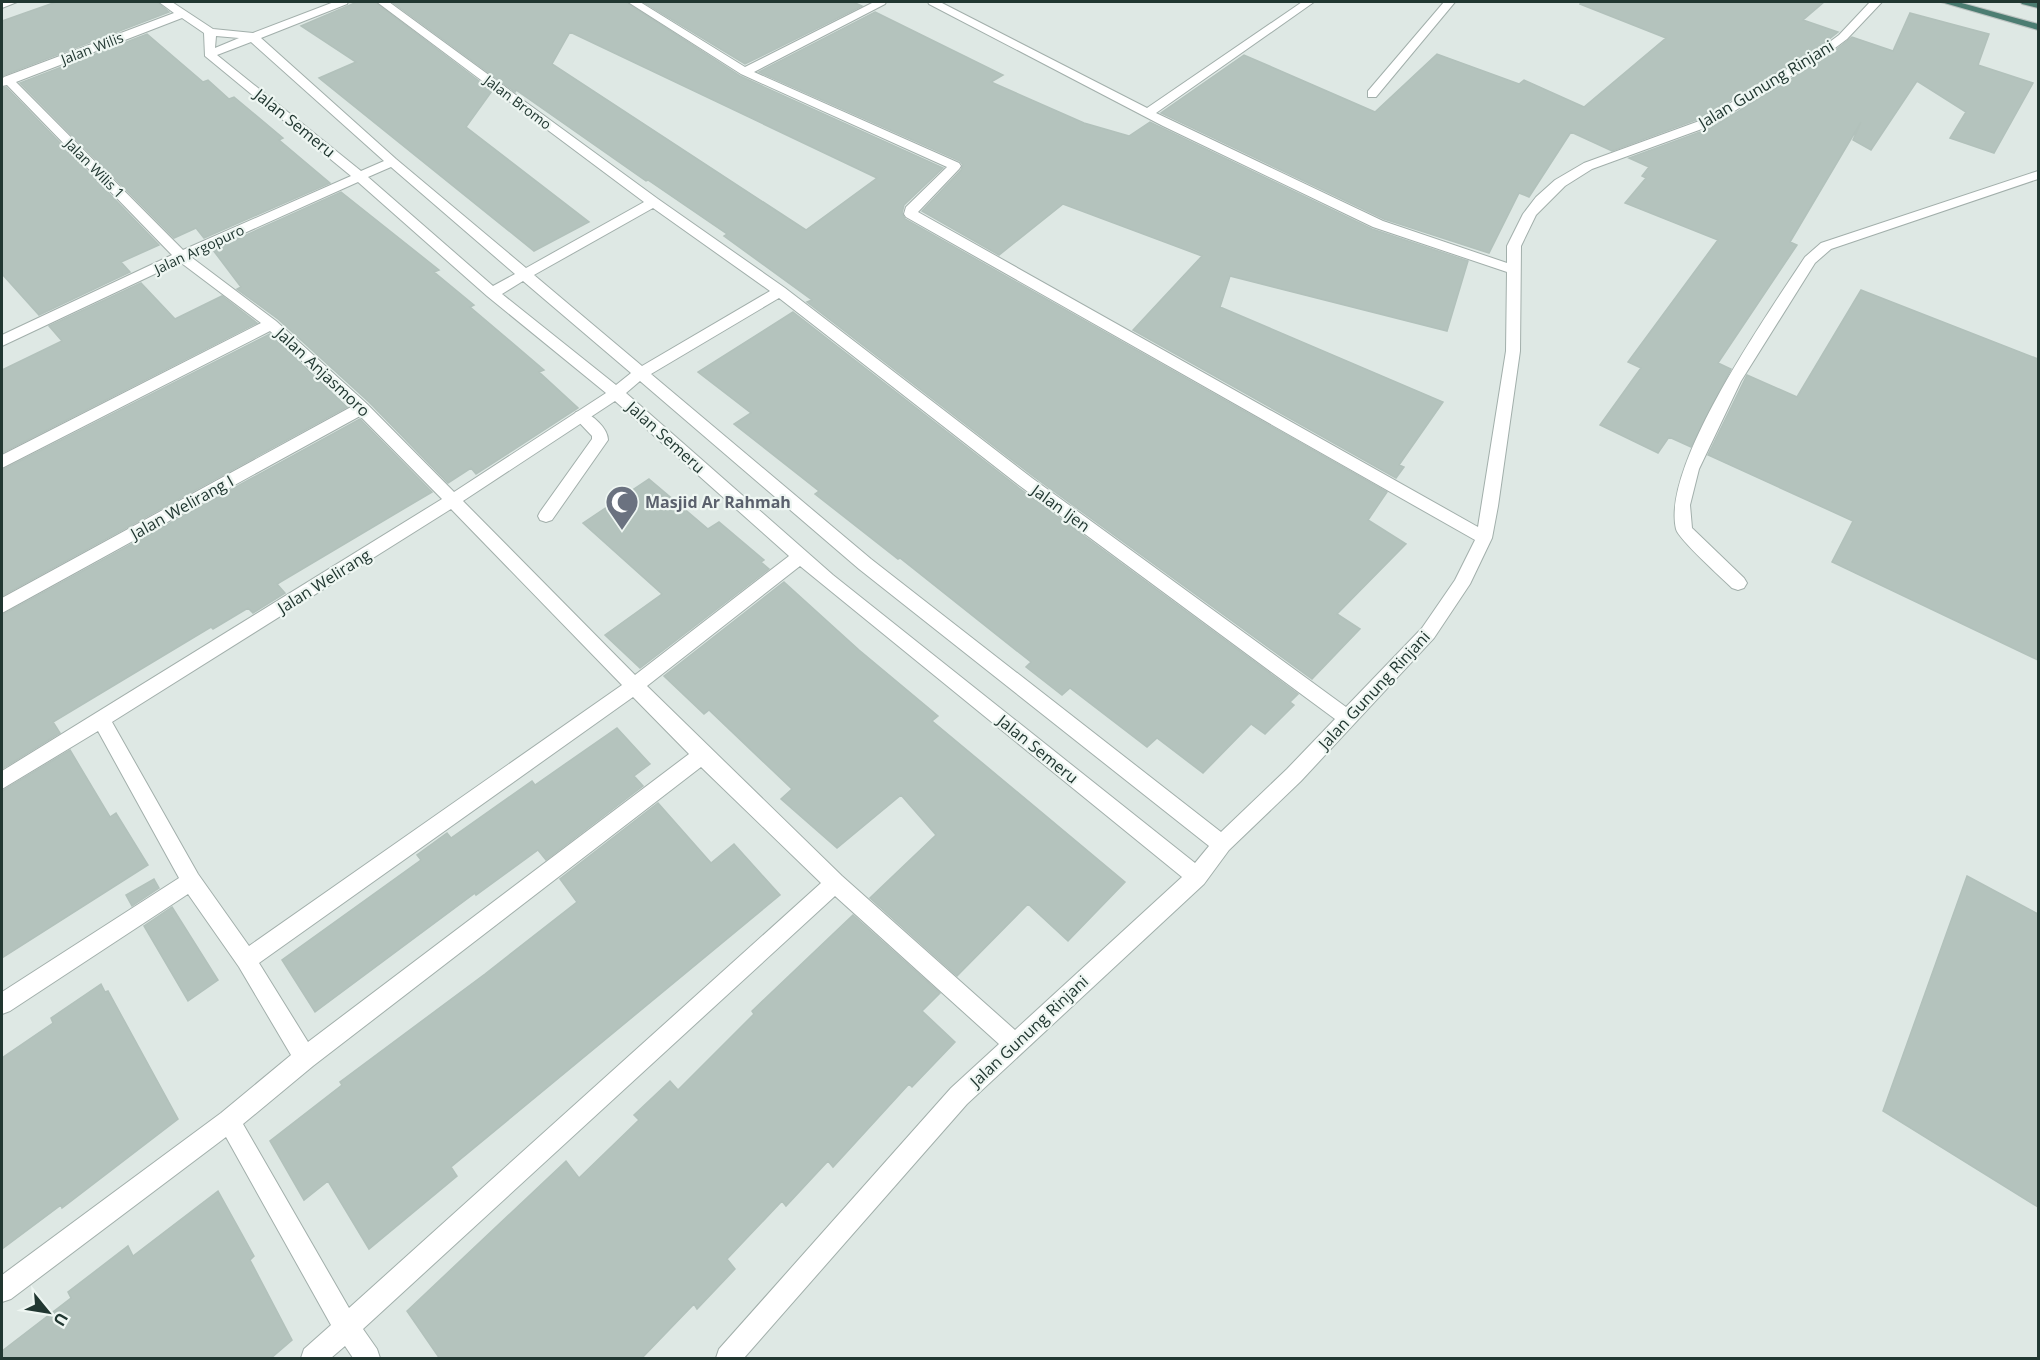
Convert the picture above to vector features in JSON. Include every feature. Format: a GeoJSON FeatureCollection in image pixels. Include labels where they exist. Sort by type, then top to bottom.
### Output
{"type":"FeatureCollection","features":[{"type":"Feature","properties":{"kind":"highway"},"geometry":{"type":"LineString","coordinates":[[1947,2],[2038,27]]}},
{"type":"Feature","properties":{"kind":"highway"},"geometry":{"type":"LineString","coordinates":[[2026,2],[2038,5]]}},
{"type":"Feature","properties":{"kind":"street"},"geometry":{"type":"LineString","coordinates":[[2,5],[11,2]]}},
{"type":"Feature","properties":{"kind":"street"},"geometry":{"type":"LineString","coordinates":[[165,2],[210,32],[252,36]]}},
{"type":"Feature","properties":{"kind":"street"},"geometry":{"type":"LineString","coordinates":[[210,32],[209,54],[343,2]]}},
{"type":"Feature","properties":{"kind":"street","name":"Jalan Bromo"},"geometry":{"type":"LineString","coordinates":[[383,2],[653,202]]}},
{"type":"Feature","properties":{"kind":"street"},"geometry":{"type":"LineString","coordinates":[[633,2],[745,72],[955,166],[954,170],[911,210],[911,214],[1484,538]]}},
{"type":"Feature","properties":{"kind":"street"},"geometry":{"type":"LineString","coordinates":[[745,72],[881,2]]}},
{"type":"Feature","properties":{"kind":"street"},"geometry":{"type":"LineString","coordinates":[[933,2],[1167,123],[1378,224],[1515,270]]}},
{"type":"Feature","properties":{"kind":"street"},"geometry":{"type":"LineString","coordinates":[[1149,112],[1309,2]]}},
{"type":"Feature","properties":{"kind":"street"},"geometry":{"type":"LineString","coordinates":[[1372,94],[1449,2]]}},
{"type":"Feature","properties":{"kind":"street","name":"Jalan Gunung Rinjani"},"geometry":{"type":"LineString","coordinates":[[728,1359],[959,1096],[1197,877],[1222,844],[1348,719],[1428,633],[1461,584],[1484,538],[1513,351],[1514,246],[1530,214],[1541,200],[1560,183],[1588,166],[1706,123],[1823,52],[1843,37],[1876,2]]}},
{"type":"Feature","properties":{"kind":"street","name":"Jalan Wilis"},"geometry":{"type":"LineString","coordinates":[[5,82],[182,14]]}},
{"type":"Feature","properties":{"kind":"street","name":"Jalan Semeru"},"geometry":{"type":"LineString","coordinates":[[252,36],[392,162],[865,564],[1222,844]]}},
{"type":"Feature","properties":{"kind":"street","name":"Jalan Semeru"},"geometry":{"type":"LineString","coordinates":[[209,54],[359,176],[492,293],[616,393],[800,557],[1197,877]]}},
{"type":"Feature","properties":{"kind":"street","name":"Jalan Wilis 1"},"geometry":{"type":"LineString","coordinates":[[5,82],[181,256]]}},
{"type":"Feature","properties":{"kind":"street","name":"Jalan Argopuro"},"geometry":{"type":"LineString","coordinates":[[4,337],[392,162]]}},
{"type":"Feature","properties":{"kind":"street"},"geometry":{"type":"LineString","coordinates":[[1738,583],[1684,530],[1682,505],[1691,469],[1734,380],[1810,260],[1827,246],[2038,175]]}},
{"type":"Feature","properties":{"kind":"street"},"geometry":{"type":"LineString","coordinates":[[492,293],[653,202]]}},
{"type":"Feature","properties":{"kind":"street","name":"Jalan Ijen"},"geometry":{"type":"LineString","coordinates":[[653,202],[780,291],[1026,482],[1348,719]]}},
{"type":"Feature","properties":{"kind":"street","name":"Jalan Anjasmoro"},"geometry":{"type":"LineString","coordinates":[[181,256],[271,324],[362,408],[702,754],[835,883],[1014,1043]]}},
{"type":"Feature","properties":{"kind":"street"},"geometry":{"type":"LineString","coordinates":[[641,373],[780,291]]}},
{"type":"Feature","properties":{"kind":"street"},"geometry":{"type":"LineString","coordinates":[[2,462],[271,324]]}},
{"type":"Feature","properties":{"kind":"street","name":"Jalan Welirang"},"geometry":{"type":"LineString","coordinates":[[2,781],[453,500],[616,393],[641,373]]}},
{"type":"Feature","properties":{"kind":"street","name":"Jalan Welirang I"},"geometry":{"type":"LineString","coordinates":[[2,606],[362,408]]}},
{"type":"Feature","properties":{"kind":"street"},"geometry":{"type":"LineString","coordinates":[[546,516],[600,440],[600,434],[581,416]]}},
{"type":"Feature","properties":{"kind":"street"},"geometry":{"type":"LineString","coordinates":[[246,960],[634,686],[800,557]]}},
{"type":"Feature","properties":{"kind":"street"},"geometry":{"type":"LineString","coordinates":[[101,720],[191,881],[246,960],[305,1058]]}},
{"type":"Feature","properties":{"kind":"street"},"geometry":{"type":"LineString","coordinates":[[2,1290],[229,1121],[305,1058],[702,754]]}},
{"type":"Feature","properties":{"kind":"street"},"geometry":{"type":"LineString","coordinates":[[2,1004],[191,881]]}},
{"type":"Feature","properties":{"kind":"street"},"geometry":{"type":"LineString","coordinates":[[313,1359],[835,883]]}},
{"type":"Feature","properties":{"kind":"street"},"geometry":{"type":"LineString","coordinates":[[229,1121],[347,1328],[368,1359]]}},
{"type":"Feature","properties":{"kind":"building"},"geometry":{"type":"Polygon","coordinates":[[[56,2],[157,2],[169,12],[2,76],[2,21],[56,2]]]}},
{"type":"Feature","properties":{"kind":"building"},"geometry":{"type":"Polygon","coordinates":[[[357,2],[375,2],[492,91],[466,127],[589,222],[534,251],[319,78],[356,62],[301,26],[357,2]]]}},
{"type":"Feature","properties":{"kind":"building"},"geometry":{"type":"Polygon","coordinates":[[[392,2],[626,2],[740,76],[943,168],[904,205],[902,213],[905,219],[1387,492],[1368,520],[1406,544],[1337,614],[1360,629],[1312,679],[1033,476],[807,302],[812,300],[724,236],[727,234],[648,180],[646,181],[516,90],[515,92],[392,2]],[[570,32],[552,64],[806,230],[877,178],[570,32]]]}},
{"type":"Feature","properties":{"kind":"building"},"geometry":{"type":"Polygon","coordinates":[[[643,2],[853,2],[862,6],[745,64],[643,2]]]}},
{"type":"Feature","properties":{"kind":"building"},"geometry":{"type":"Polygon","coordinates":[[[1581,2],[1824,2],[1803,20],[1838,32],[1818,48],[1701,118],[1612,151],[1571,132],[1529,197],[1519,193],[1489,253],[1384,219],[1161,113],[1244,55],[1375,112],[1437,54],[1519,84],[1524,80],[1584,107],[1666,38],[1580,4],[1581,2]]]}},
{"type":"Feature","properties":{"kind":"building"},"geometry":{"type":"Polygon","coordinates":[[[875,12],[1003,75],[991,82],[1084,123],[1129,136],[1150,122],[1372,229],[1468,261],[1447,331],[1230,276],[1220,307],[1443,402],[1399,465],[1404,467],[1396,478],[1133,330],[1202,256],[1063,204],[999,255],[922,211],[961,170],[963,165],[960,161],[759,72],[875,12]]]}},
{"type":"Feature","properties":{"kind":"building"},"geometry":{"type":"Polygon","coordinates":[[[1910,13],[1989,34],[1978,65],[2033,83],[1994,153],[1950,138],[1966,112],[1917,81],[1871,150],[1853,140],[1861,122],[1790,242],[1797,245],[1718,363],[1731,369],[1691,447],[1669,437],[1658,453],[1600,425],[1641,368],[1628,362],[1718,240],[1625,203],[1646,178],[1642,176],[1649,167],[1629,158],[1711,128],[1828,56],[1852,37],[1893,51],[1910,13]]]}},
{"type":"Feature","properties":{"kind":"building"},"geometry":{"type":"Polygon","coordinates":[[[147,34],[203,82],[208,80],[229,99],[234,97],[283,138],[279,140],[330,183],[204,238],[196,228],[174,238],[20,83],[147,34]]]}},
{"type":"Feature","properties":{"kind":"building"},"geometry":{"type":"Polygon","coordinates":[[[6,87],[159,245],[121,262],[130,272],[39,315],[2,274],[2,88],[6,87]]]}},
{"type":"Feature","properties":{"kind":"building"},"geometry":{"type":"Polygon","coordinates":[[[341,192],[439,270],[434,272],[474,305],[470,307],[544,370],[539,372],[578,408],[476,474],[471,468],[448,483],[369,402],[278,319],[237,289],[241,287],[213,250],[341,192]]]}},
{"type":"Feature","properties":{"kind":"building"},"geometry":{"type":"Polygon","coordinates":[[[141,283],[175,319],[222,296],[257,323],[2,453],[2,370],[62,341],[49,326],[141,283]]]}},
{"type":"Feature","properties":{"kind":"building"},"geometry":{"type":"Polygon","coordinates":[[[1861,290],[2038,359],[2038,660],[1832,562],[1853,521],[1708,455],[1747,375],[1797,397],[1861,290]]]}},
{"type":"Feature","properties":{"kind":"building"},"geometry":{"type":"Polygon","coordinates":[[[793,312],[1019,488],[1298,694],[1290,702],[1294,705],[1265,734],[1251,724],[1203,773],[1157,738],[1147,747],[1070,688],[1062,695],[1026,667],[1031,662],[815,494],[819,491],[734,424],[751,413],[698,372],[793,312]]]}},
{"type":"Feature","properties":{"kind":"building"},"geometry":{"type":"Polygon","coordinates":[[[270,334],[347,407],[2,596],[2,470],[270,334]]]}},
{"type":"Feature","properties":{"kind":"building"},"geometry":{"type":"Polygon","coordinates":[[[360,419],[432,492],[277,584],[285,593],[253,613],[248,608],[213,629],[211,627],[53,722],[60,733],[2,769],[2,615],[360,419]]]}},
{"type":"Feature","properties":{"kind":"building"},"geometry":{"type":"Polygon","coordinates":[[[649,479],[708,529],[719,522],[764,560],[761,562],[769,569],[640,668],[605,635],[662,594],[583,523],[649,479]]]}},
{"type":"Feature","properties":{"kind":"building"},"geometry":{"type":"Polygon","coordinates":[[[784,582],[859,650],[938,716],[932,721],[1125,882],[1068,941],[1028,904],[957,976],[870,898],[936,835],[901,795],[837,848],[781,799],[792,789],[709,710],[704,714],[664,676],[784,582]]]}},
{"type":"Feature","properties":{"kind":"building"},"geometry":{"type":"Polygon","coordinates":[[[617,728],[650,764],[634,776],[643,786],[546,860],[538,850],[476,895],[475,893],[315,1012],[282,960],[421,860],[417,855],[447,833],[451,838],[532,781],[535,785],[617,728]]]}},
{"type":"Feature","properties":{"kind":"building"},"geometry":{"type":"Polygon","coordinates":[[[70,750],[110,817],[116,813],[148,865],[2,958],[2,791],[70,750]]]}},
{"type":"Feature","properties":{"kind":"building"},"geometry":{"type":"Polygon","coordinates":[[[658,803],[711,863],[734,844],[780,895],[451,1167],[457,1176],[369,1249],[328,1181],[304,1200],[270,1141],[342,1085],[340,1082],[577,902],[560,879],[658,803]]]}},
{"type":"Feature","properties":{"kind":"building"},"geometry":{"type":"Polygon","coordinates":[[[1967,876],[2038,914],[2038,1207],[1883,1111],[1967,876]]]}},
{"type":"Feature","properties":{"kind":"building"},"geometry":{"type":"Polygon","coordinates":[[[154,879],[159,888],[132,906],[126,895],[154,879]]]}},
{"type":"Feature","properties":{"kind":"building"},"geometry":{"type":"Polygon","coordinates":[[[172,907],[218,980],[188,1001],[144,926],[172,907]]]}},
{"type":"Feature","properties":{"kind":"building"},"geometry":{"type":"Polygon","coordinates":[[[853,915],[940,993],[922,1011],[955,1042],[912,1087],[909,1084],[833,1167],[828,1161],[786,1206],[782,1201],[727,1259],[735,1269],[697,1309],[694,1304],[641,1359],[440,1359],[407,1311],[566,1161],[579,1178],[639,1120],[634,1115],[670,1081],[678,1090],[754,1014],[752,1011],[853,915]]]}},
{"type":"Feature","properties":{"kind":"building"},"geometry":{"type":"Polygon","coordinates":[[[101,984],[105,992],[108,991],[178,1119],[62,1208],[61,1205],[2,1249],[2,1058],[53,1023],[51,1018],[101,984]]]}},
{"type":"Feature","properties":{"kind":"building"},"geometry":{"type":"Polygon","coordinates":[[[218,1191],[254,1256],[250,1260],[292,1340],[270,1359],[2,1359],[2,1351],[71,1298],[68,1292],[128,1246],[133,1256],[218,1191]]]}},
{"type":"Feature","properties":{"kind":"place","name":"Masjid Ar Rahmah"},"geometry":{"type":"Point","coordinates":[622,531]}}]}
